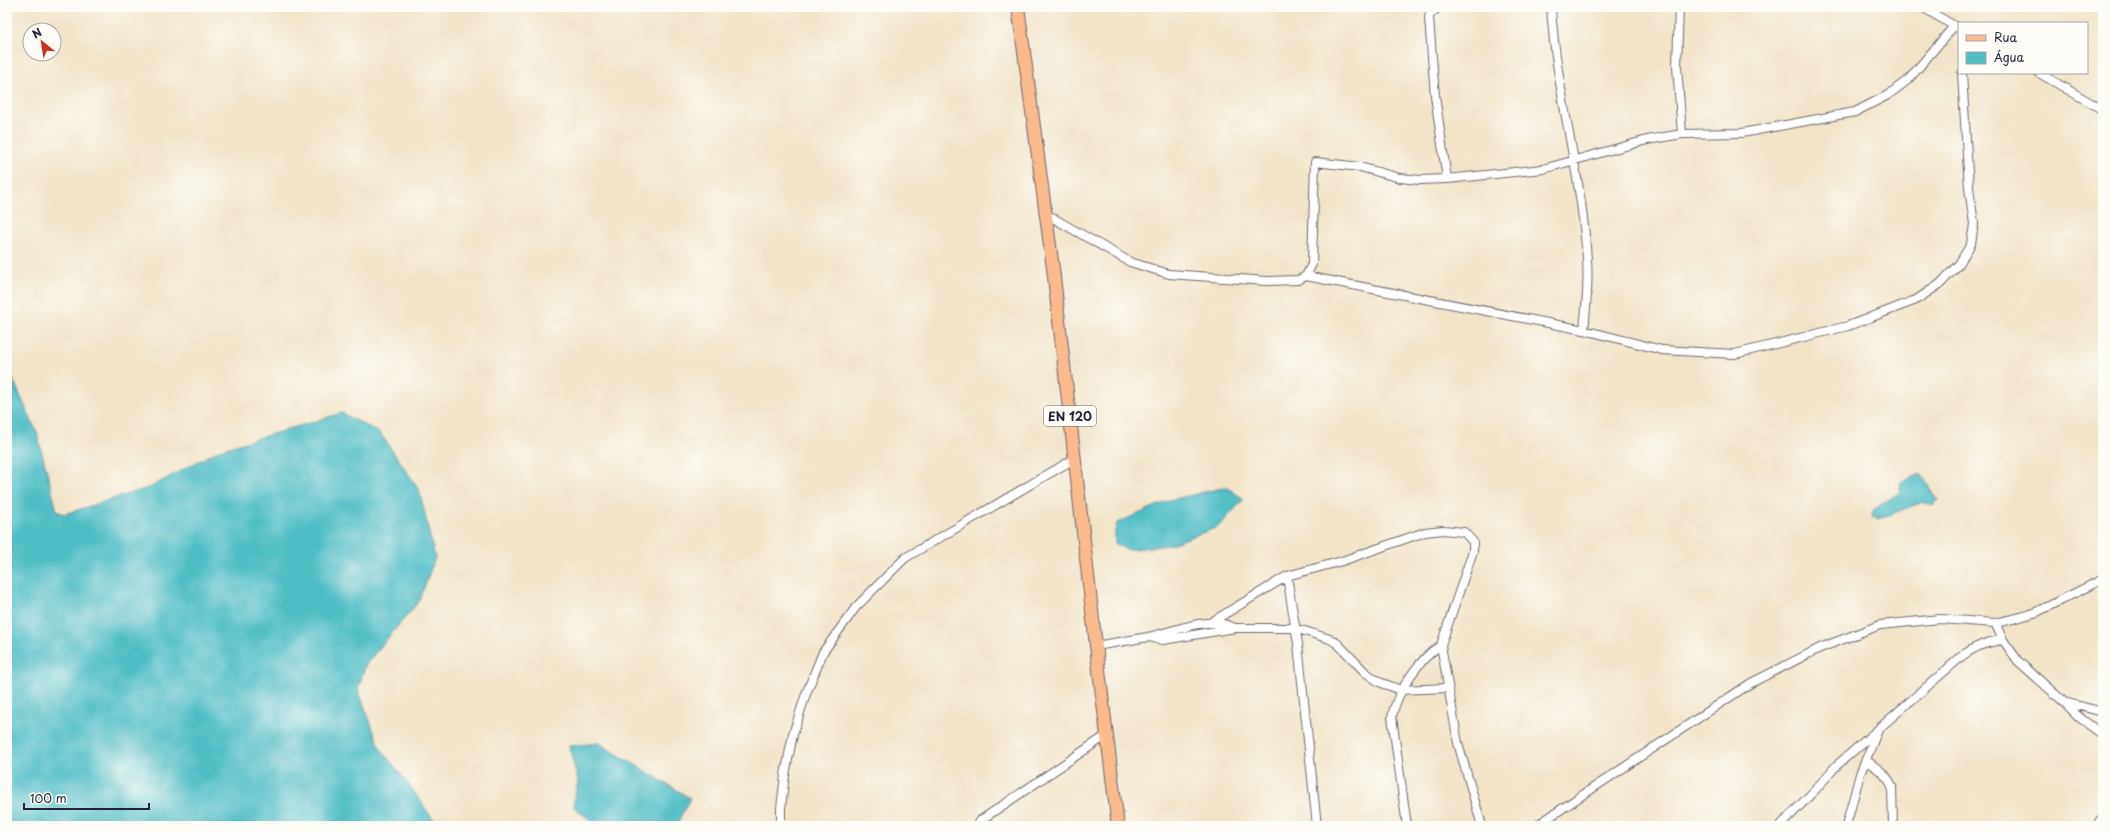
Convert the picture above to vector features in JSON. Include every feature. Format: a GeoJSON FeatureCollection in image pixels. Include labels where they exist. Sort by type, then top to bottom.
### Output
{"type":"FeatureCollection","features":[{"type":"Feature","properties":{"kind":"main road","name":"EN 120"},"geometry":{"type":"LineString","coordinates":[[1018,7],[1046,214],[1118,826]]}},
{"type":"Feature","properties":{"kind":"street"},"geometry":{"type":"LineString","coordinates":[[1439,7],[1430,14],[1429,18],[1435,96],[1447,179]]}},
{"type":"Feature","properties":{"kind":"street"},"geometry":{"type":"LineString","coordinates":[[1551,7],[1552,38],[1574,160],[1587,260],[1588,293],[1584,330]]}},
{"type":"Feature","properties":{"kind":"street"},"geometry":{"type":"LineString","coordinates":[[1679,7],[1677,66],[1682,134]]}},
{"type":"Feature","properties":{"kind":"street"},"geometry":{"type":"LineString","coordinates":[[1046,214],[1130,262],[1169,274],[1267,281],[1298,280],[1306,276],[1312,264],[1314,162],[1360,167],[1400,178],[1420,180],[1447,179],[1543,168],[1647,140],[1682,134],[1742,133],[1855,112],[1888,95],[1909,79],[1957,27],[1922,7]]}},
{"type":"Feature","properties":{"kind":"street"},"geometry":{"type":"LineString","coordinates":[[1306,276],[1584,330],[1662,350],[1735,354],[1848,326],[1916,300],[1940,284],[1959,264],[1971,244],[1974,224],[1962,74]]}},
{"type":"Feature","properties":{"kind":"street"},"geometry":{"type":"LineString","coordinates":[[2041,74],[2103,110]]}},
{"type":"Feature","properties":{"kind":"street"},"geometry":{"type":"LineString","coordinates":[[781,826],[781,808],[785,775],[793,734],[806,694],[823,652],[856,607],[905,558],[1074,459]]}},
{"type":"Feature","properties":{"kind":"street"},"geometry":{"type":"LineString","coordinates":[[1210,623],[1287,576],[1342,561],[1425,532],[1443,530],[1464,532],[1473,542],[1473,551],[1441,645],[1447,688],[1458,743],[1482,826]]}},
{"type":"Feature","properties":{"kind":"street"},"geometry":{"type":"LineString","coordinates":[[1287,576],[1295,628],[1317,826]]}},
{"type":"Feature","properties":{"kind":"street"},"geometry":{"type":"LineString","coordinates":[[1536,826],[1751,683],[1820,648],[1880,625],[1940,619],[1995,623],[2037,612],[2103,579]]}},
{"type":"Feature","properties":{"kind":"street"},"geometry":{"type":"LineString","coordinates":[[1096,646],[1149,637],[1188,626],[1210,623],[1235,628]]}},
{"type":"Feature","properties":{"kind":"street"},"geometry":{"type":"LineString","coordinates":[[1995,623],[2003,640],[2018,661],[2080,718],[2103,735]]}},
{"type":"Feature","properties":{"kind":"street"},"geometry":{"type":"LineString","coordinates":[[1149,637],[1163,640],[1235,628],[1295,628],[1330,639],[1338,644],[1365,672],[1379,682],[1401,690],[1447,688]]}},
{"type":"Feature","properties":{"kind":"street"},"geometry":{"type":"LineString","coordinates":[[1780,826],[1836,766],[1901,707],[1974,647],[1986,642],[2003,640]]}},
{"type":"Feature","properties":{"kind":"street"},"geometry":{"type":"LineString","coordinates":[[1407,826],[1392,716],[1401,690],[1428,655],[1441,645]]}},
{"type":"Feature","properties":{"kind":"street"},"geometry":{"type":"LineString","coordinates":[[2064,702],[2103,712]]}},
{"type":"Feature","properties":{"kind":"street"},"geometry":{"type":"LineString","coordinates":[[1846,826],[1866,760],[1878,729]]}},
{"type":"Feature","properties":{"kind":"street"},"geometry":{"type":"LineString","coordinates":[[977,826],[981,820],[1107,734]]}},
{"type":"Feature","properties":{"kind":"street"},"geometry":{"type":"LineString","coordinates":[[1866,760],[1889,781],[1892,786],[1894,826]]}},
{"type":"Feature","properties":{"kind":"street"},"geometry":{"type":"LineString","coordinates":[[2096,826],[2103,818]]}},
{"type":"Feature","properties":{"kind":"water"},"geometry":{"type":"Polygon","coordinates":[[[7,366],[37,433],[57,511],[64,514],[151,487],[219,450],[342,413],[380,433],[419,489],[435,558],[419,601],[366,664],[358,689],[380,748],[410,786],[432,818],[444,826],[7,826],[7,366]]]}},
{"type":"Feature","properties":{"kind":"water"},"geometry":{"type":"Polygon","coordinates":[[[1921,474],[1938,500],[1933,506],[1923,502],[1878,519],[1872,517],[1873,510],[1900,492],[1901,482],[1921,474]]]}},
{"type":"Feature","properties":{"kind":"water"},"geometry":{"type":"Polygon","coordinates":[[[1226,487],[1244,499],[1218,527],[1169,545],[1127,550],[1115,544],[1115,531],[1117,523],[1170,500],[1226,487]]]}},
{"type":"Feature","properties":{"kind":"water"},"geometry":{"type":"Polygon","coordinates":[[[599,743],[690,798],[676,826],[597,826],[573,806],[578,781],[569,746],[599,743]]]}}]}
